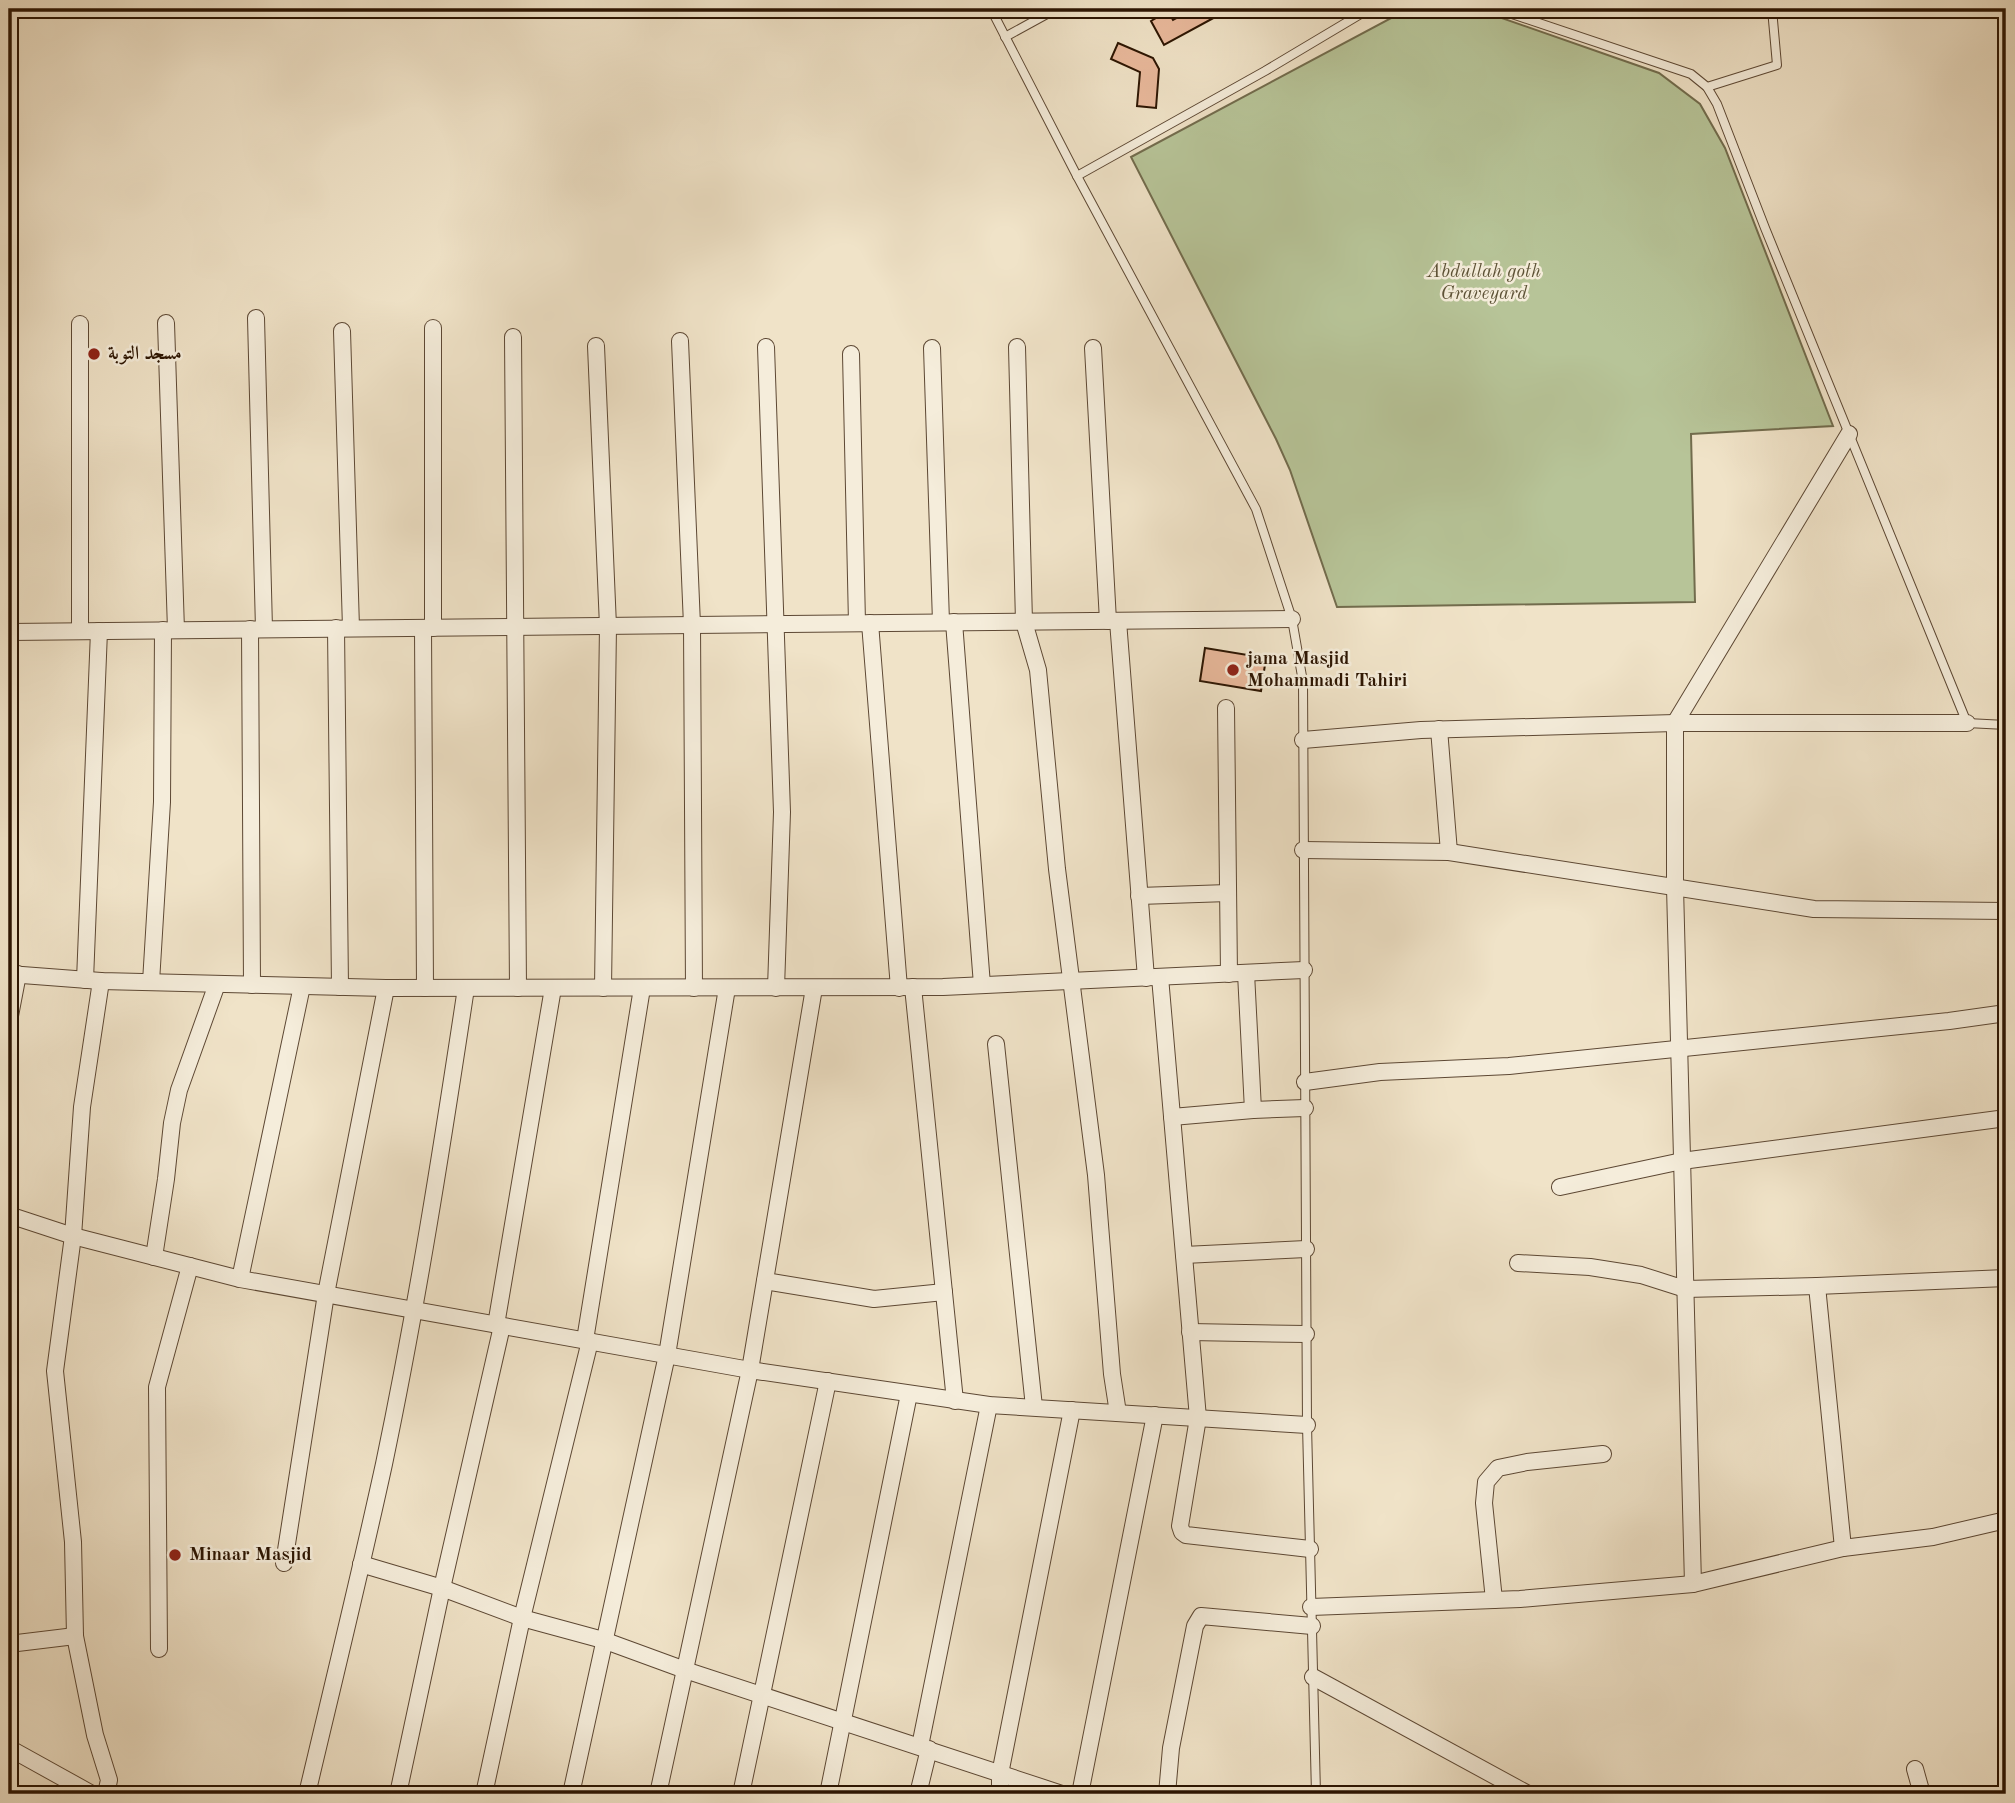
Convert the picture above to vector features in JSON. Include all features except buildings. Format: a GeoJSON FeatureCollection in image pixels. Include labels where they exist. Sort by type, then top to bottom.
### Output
{"type":"FeatureCollection","features":[{"type":"Feature","properties":{"kind":"street"},"geometry":{"type":"LineString","coordinates":[[252,985],[257,629],[256,318]]}},
{"type":"Feature","properties":{"kind":"street"},"geometry":{"type":"LineString","coordinates":[[151,982],[169,630],[166,323]]}},
{"type":"Feature","properties":{"kind":"street"},"geometry":{"type":"LineString","coordinates":[[80,324],[80,631]]}},
{"type":"Feature","properties":{"kind":"street"},"geometry":{"type":"LineString","coordinates":[[425,988],[433,328]]}},
{"type":"Feature","properties":{"kind":"street"},"geometry":{"type":"LineString","coordinates":[[340,987],[342,331]]}},
{"type":"Feature","properties":{"kind":"street"},"geometry":{"type":"LineString","coordinates":[[513,337],[518,988]]}},
{"type":"Feature","properties":{"kind":"street"},"geometry":{"type":"LineString","coordinates":[[680,341],[692,625],[694,988]]}},
{"type":"Feature","properties":{"kind":"street"},"geometry":{"type":"LineString","coordinates":[[596,345],[608,626],[603,988]]}},
{"type":"Feature","properties":{"kind":"street"},"geometry":{"type":"LineString","coordinates":[[766,347],[782,812],[776,988]]}},
{"type":"Feature","properties":{"kind":"street"},"geometry":{"type":"LineString","coordinates":[[1017,347],[1024,622],[1038,670],[1057,869],[1096,1175],[1112,1374],[1118,1413]]}},
{"type":"Feature","properties":{"kind":"street"},"geometry":{"type":"LineString","coordinates":[[932,348],[947,622],[982,985]]}},
{"type":"Feature","properties":{"kind":"street"},"geometry":{"type":"LineString","coordinates":[[1093,348],[1113,621],[1139,896],[1172,1117],[1198,1418],[1180,1526],[1182,1532],[1310,1549]]}},
{"type":"Feature","properties":{"kind":"street"},"geometry":{"type":"LineString","coordinates":[[851,354],[863,623],[955,1401]]}},
{"type":"Feature","properties":{"kind":"street"},"geometry":{"type":"LineString","coordinates":[[1693,1584],[1675,887],[1675,723],[1849,434]]}},
{"type":"Feature","properties":{"kind":"street"},"geometry":{"type":"LineString","coordinates":[[9,632],[1293,619]]}},
{"type":"Feature","properties":{"kind":"street"},"geometry":{"type":"LineString","coordinates":[[99,631],[93,980],[73,1236],[55,1371],[73,1542],[75,1636],[95,1735],[109,1780],[106,1794]]}},
{"type":"Feature","properties":{"kind":"street"},"geometry":{"type":"LineString","coordinates":[[1226,708],[1229,974]]}},
{"type":"Feature","properties":{"kind":"street"},"geometry":{"type":"LineString","coordinates":[[1303,740],[1438,729],[1675,723],[1967,723]]}},
{"type":"Feature","properties":{"kind":"street"},"geometry":{"type":"LineString","coordinates":[[1438,729],[1449,852]]}},
{"type":"Feature","properties":{"kind":"street"},"geometry":{"type":"LineString","coordinates":[[1303,850],[1449,852],[1814,909],[2006,911]]}},
{"type":"Feature","properties":{"kind":"street"},"geometry":{"type":"LineString","coordinates":[[1139,896],[1228,892]]}},
{"type":"Feature","properties":{"kind":"street"},"geometry":{"type":"LineString","coordinates":[[9,1021],[13,974],[93,980],[386,988],[906,988],[1304,970]]}},
{"type":"Feature","properties":{"kind":"street"},"geometry":{"type":"LineString","coordinates":[[1246,973],[1253,1110]]}},
{"type":"Feature","properties":{"kind":"street"},"geometry":{"type":"LineString","coordinates":[[154,1257],[179,1090],[217,984]]}},
{"type":"Feature","properties":{"kind":"street"},"geometry":{"type":"LineString","coordinates":[[240,1279],[302,986]]}},
{"type":"Feature","properties":{"kind":"street"},"geometry":{"type":"LineString","coordinates":[[284,1563],[326,1294],[386,988]]}},
{"type":"Feature","properties":{"kind":"street"},"geometry":{"type":"LineString","coordinates":[[307,1794],[384,1464],[415,1310],[466,988]]}},
{"type":"Feature","properties":{"kind":"street"},"geometry":{"type":"LineString","coordinates":[[398,1794],[499,1325],[553,988]]}},
{"type":"Feature","properties":{"kind":"street"},"geometry":{"type":"LineString","coordinates":[[484,1794],[587,1341],[642,988]]}},
{"type":"Feature","properties":{"kind":"street"},"geometry":{"type":"LineString","coordinates":[[571,1794],[667,1355],[727,988]]}},
{"type":"Feature","properties":{"kind":"street"},"geometry":{"type":"LineString","coordinates":[[658,1794],[750,1370],[814,988]]}},
{"type":"Feature","properties":{"kind":"street"},"geometry":{"type":"LineString","coordinates":[[1305,1082],[1380,1072],[1509,1066],[2006,1013]]}},
{"type":"Feature","properties":{"kind":"street"},"geometry":{"type":"LineString","coordinates":[[996,1044],[1034,1407]]}},
{"type":"Feature","properties":{"kind":"street"},"geometry":{"type":"LineString","coordinates":[[1172,1117],[1305,1108]]}},
{"type":"Feature","properties":{"kind":"street"},"geometry":{"type":"LineString","coordinates":[[1560,1187],[1682,1161],[2006,1118]]}},
{"type":"Feature","properties":{"kind":"street"},"geometry":{"type":"LineString","coordinates":[[9,1215],[73,1236],[240,1279],[750,1370],[989,1405],[1307,1424]]}},
{"type":"Feature","properties":{"kind":"street"},"geometry":{"type":"LineString","coordinates":[[1184,1255],[1306,1249]]}},
{"type":"Feature","properties":{"kind":"street"},"geometry":{"type":"LineString","coordinates":[[1518,1263],[1590,1267],[1641,1275],[1685,1289],[2006,1278]]}},
{"type":"Feature","properties":{"kind":"street"},"geometry":{"type":"LineString","coordinates":[[159,1649],[157,1387],[190,1266]]}},
{"type":"Feature","properties":{"kind":"street"},"geometry":{"type":"LineString","coordinates":[[765,1281],[874,1299],[944,1292]]}},
{"type":"Feature","properties":{"kind":"street"},"geometry":{"type":"LineString","coordinates":[[1817,1286],[1843,1548]]}},
{"type":"Feature","properties":{"kind":"street"},"geometry":{"type":"LineString","coordinates":[[1190,1332],[1306,1334]]}},
{"type":"Feature","properties":{"kind":"street"},"geometry":{"type":"LineString","coordinates":[[741,1794],[828,1381]]}},
{"type":"Feature","properties":{"kind":"street"},"geometry":{"type":"LineString","coordinates":[[828,1794],[909,1394]]}},
{"type":"Feature","properties":{"kind":"street"},"geometry":{"type":"LineString","coordinates":[[918,1794],[924,1748],[989,1405]]}},
{"type":"Feature","properties":{"kind":"street"},"geometry":{"type":"LineString","coordinates":[[1000,1794],[1000,1774],[1072,1410]]}},
{"type":"Feature","properties":{"kind":"street"},"geometry":{"type":"LineString","coordinates":[[1080,1794],[1155,1415]]}},
{"type":"Feature","properties":{"kind":"street"},"geometry":{"type":"LineString","coordinates":[[1494,1600],[1484,1503],[1486,1482],[1498,1468],[1527,1462],[1603,1454]]}},
{"type":"Feature","properties":{"kind":"street"},"geometry":{"type":"LineString","coordinates":[[1311,1607],[1494,1600],[1693,1584],[1843,1548],[1933,1537],[2006,1520]]}},
{"type":"Feature","properties":{"kind":"street"},"geometry":{"type":"LineString","coordinates":[[360,1564],[442,1588],[522,1618],[603,1640],[685,1670],[762,1693],[1062,1794]]}},
{"type":"Feature","properties":{"kind":"street"},"geometry":{"type":"LineString","coordinates":[[1167,1794],[1171,1748],[1195,1626],[1201,1616],[1312,1626]]}},
{"type":"Feature","properties":{"kind":"street"},"geometry":{"type":"LineString","coordinates":[[9,1644],[75,1636]]}},
{"type":"Feature","properties":{"kind":"street"},"geometry":{"type":"LineString","coordinates":[[1313,1677],[1528,1794]]}},
{"type":"Feature","properties":{"kind":"street"},"geometry":{"type":"LineString","coordinates":[[9,1748],[92,1794]]}},
{"type":"Feature","properties":{"kind":"street"},"geometry":{"type":"LineString","coordinates":[[1915,1769],[1922,1794]]}},
{"type":"Feature","properties":{"kind":"lane"},"geometry":{"type":"LineString","coordinates":[[991,9],[1077,176],[1256,509],[1293,619],[1303,682],[1307,1424],[1316,1794]]}},
{"type":"Feature","properties":{"kind":"lane"},"geometry":{"type":"LineString","coordinates":[[1005,37],[1056,9]]}},
{"type":"Feature","properties":{"kind":"lane"},"geometry":{"type":"LineString","coordinates":[[1077,176],[1265,71],[1369,9]]}},
{"type":"Feature","properties":{"kind":"lane"},"geometry":{"type":"LineString","coordinates":[[1497,9],[1691,74],[1707,87],[1717,104],[1967,723],[2006,725]]}},
{"type":"Feature","properties":{"kind":"lane"},"geometry":{"type":"LineString","coordinates":[[1707,87],[1777,65],[1772,9]]}},
{"type":"Feature","properties":{"kind":"green space","name":"Abdullah goth Graveyard"},"geometry":{"type":"Polygon","coordinates":[[[1408,9],[1476,9],[1659,73],[1700,104],[1725,148],[1833,426],[1691,434],[1695,602],[1337,607],[1290,470],[1276,439],[1131,157],[1408,9]]]}},
{"type":"Feature","properties":{"kind":"place","name":"مسجد التوبة"},"geometry":{"type":"Point","coordinates":[94,354]}},
{"type":"Feature","properties":{"kind":"place","name":"jama Masjid Mohammadi Tahiri"},"geometry":{"type":"Point","coordinates":[1233,670]}},
{"type":"Feature","properties":{"kind":"place","name":"Minaar Masjid"},"geometry":{"type":"Point","coordinates":[175,1555]}}]}
